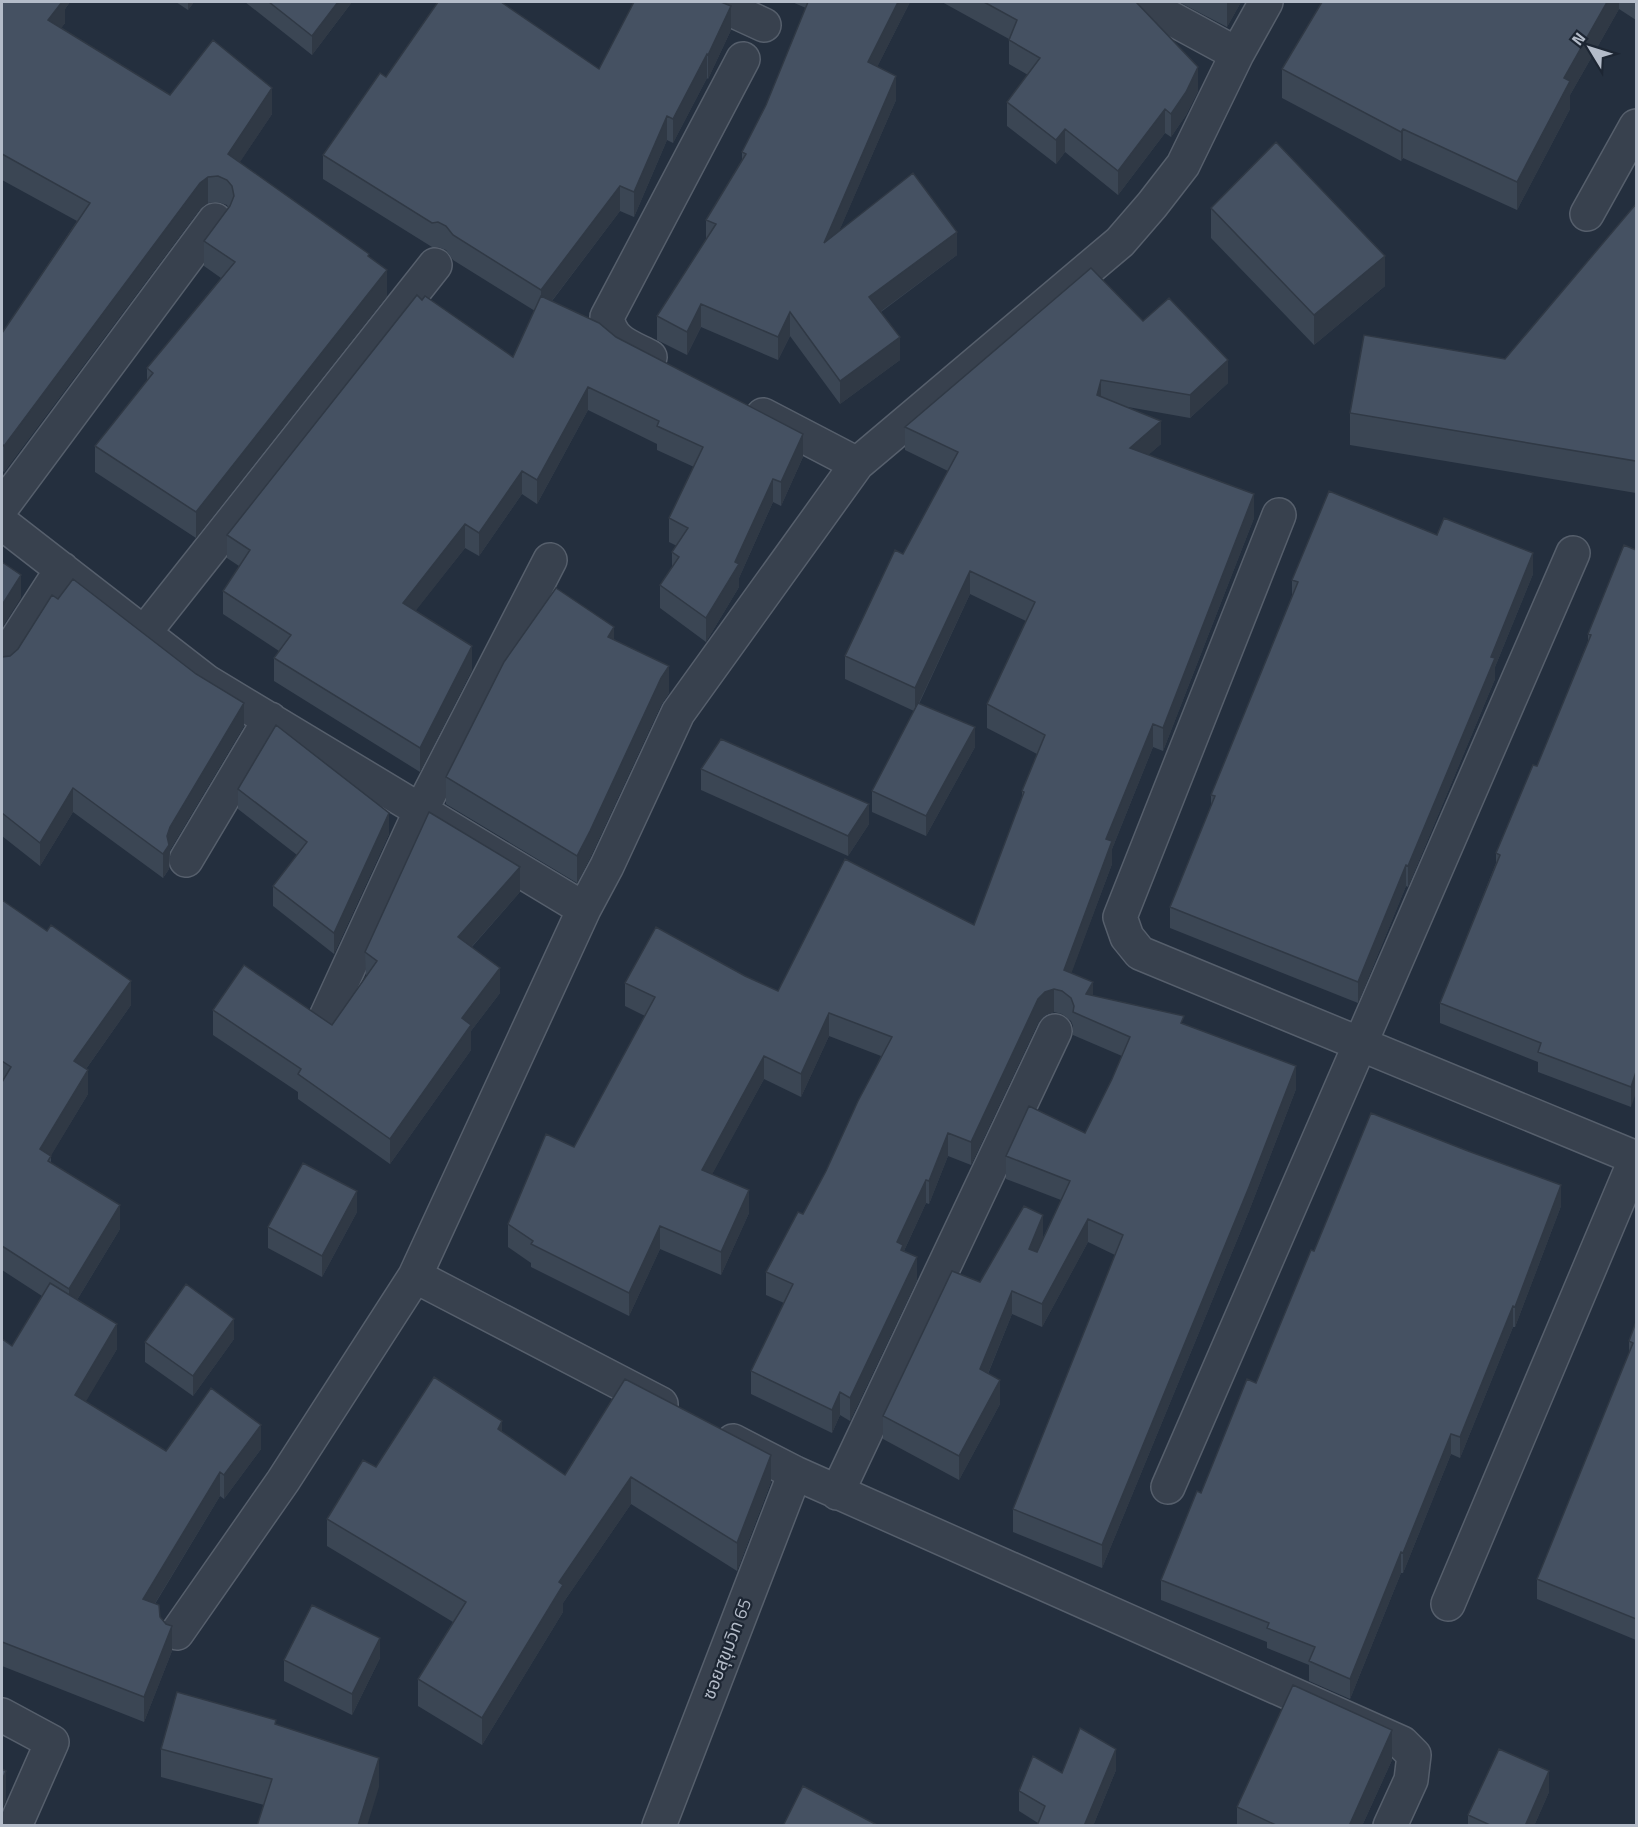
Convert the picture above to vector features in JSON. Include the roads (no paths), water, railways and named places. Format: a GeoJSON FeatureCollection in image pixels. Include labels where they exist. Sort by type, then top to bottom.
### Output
{"type":"FeatureCollection","features":[{"type":"Feature","properties":{"kind":"street"},"geometry":{"type":"LineString","coordinates":[[714,2],[764,25]]}},
{"type":"Feature","properties":{"kind":"street"},"geometry":{"type":"LineString","coordinates":[[1141,2],[1237,54]]}},
{"type":"Feature","properties":{"kind":"street"},"geometry":{"type":"LineString","coordinates":[[177,1633],[283,1481],[415,1275],[678,713],[857,464],[1120,242],[1152,205],[1183,165],[1237,54],[1266,2]]}},
{"type":"Feature","properties":{"kind":"street"},"geometry":{"type":"LineString","coordinates":[[676,370],[614,338],[609,329],[607,317],[743,59]]}},
{"type":"Feature","properties":{"kind":"street"},"geometry":{"type":"LineString","coordinates":[[1587,214],[1636,126]]}},
{"type":"Feature","properties":{"kind":"street"},"geometry":{"type":"LineString","coordinates":[[2,507],[215,220]]}},
{"type":"Feature","properties":{"kind":"street"},"geometry":{"type":"LineString","coordinates":[[144,633],[435,265]]}},
{"type":"Feature","properties":{"kind":"street"},"geometry":{"type":"LineString","coordinates":[[739,403],[857,464]]}},
{"type":"Feature","properties":{"kind":"street"},"geometry":{"type":"LineString","coordinates":[[1279,515],[1120,917],[1127,937],[1140,953],[1636,1158],[1448,1604]]}},
{"type":"Feature","properties":{"kind":"street"},"geometry":{"type":"LineString","coordinates":[[2,523],[207,682],[585,909]]}},
{"type":"Feature","properties":{"kind":"street"},"geometry":{"type":"LineString","coordinates":[[1168,1487],[1573,553]]}},
{"type":"Feature","properties":{"kind":"street"},"geometry":{"type":"LineString","coordinates":[[326,1017],[421,810],[550,560]]}},
{"type":"Feature","properties":{"kind":"street"},"geometry":{"type":"LineString","coordinates":[[2,662],[62,569]]}},
{"type":"Feature","properties":{"kind":"street"},"geometry":{"type":"LineString","coordinates":[[186,860],[270,719]]}},
{"type":"Feature","properties":{"kind":"street"},"geometry":{"type":"LineString","coordinates":[[837,1493],[1054,1031]]}},
{"type":"Feature","properties":{"kind":"street"},"geometry":{"type":"LineString","coordinates":[[415,1275],[837,1493],[1401,1743],[1414,1755],[1411,1780],[1390,1826]]}},
{"type":"Feature","properties":{"kind":"street","name":"ซอยสุขุมวิท 65"},"geometry":{"type":"LineString","coordinates":[[659,1826],[795,1473]]}},
{"type":"Feature","properties":{"kind":"street"},"geometry":{"type":"LineString","coordinates":[[2,1715],[52,1742],[15,1826]]}}]}
